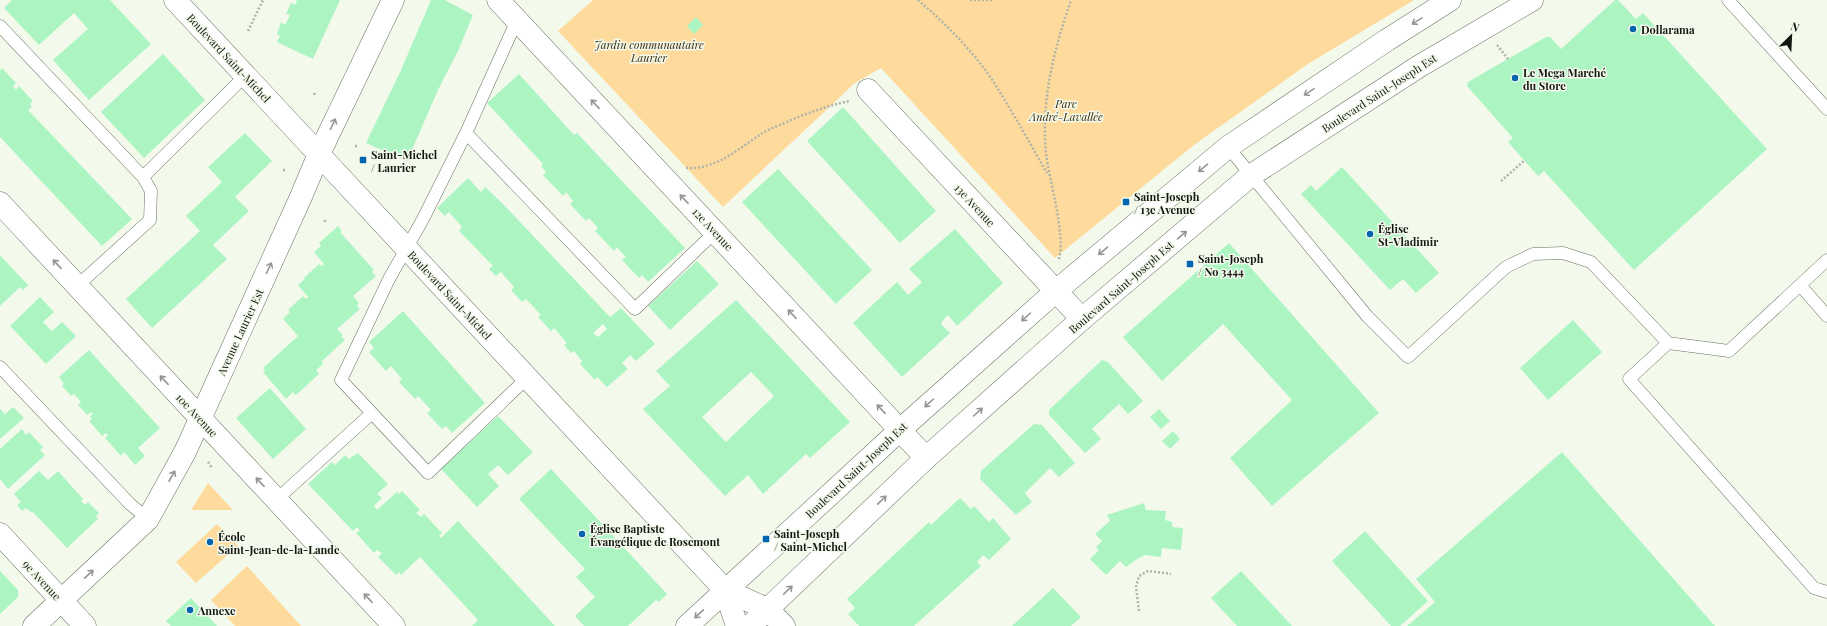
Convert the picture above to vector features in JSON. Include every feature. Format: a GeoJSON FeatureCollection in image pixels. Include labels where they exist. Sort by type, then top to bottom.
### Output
{"type":"FeatureCollection","features":[{"type":"Feature","properties":{"kind":"main road","name":"Boulevard Saint-Michel"},"geometry":{"type":"LineString","coordinates":[[176,0],[245,76],[725,590],[767,609],[784,626]]}},
{"type":"Feature","properties":{"kind":"main road","name":"Avenue Laurier Est"},"geometry":{"type":"LineString","coordinates":[[34,626],[148,519],[185,452],[319,154],[393,0]]}},
{"type":"Feature","properties":{"kind":"main road","name":"12e Avenue"},"geometry":{"type":"LineString","coordinates":[[498,0],[926,458]]}},
{"type":"Feature","properties":{"kind":"main road","name":"Boulevard Saint-Joseph Est"},"geometry":{"type":"LineString","coordinates":[[687,626],[900,430],[1056,291],[1228,147],[1387,40],[1450,0]]}},
{"type":"Feature","properties":{"kind":"main road","name":"Boulevard Saint-Joseph Est"},"geometry":{"type":"LineString","coordinates":[[750,626],[926,458],[1082,320],[1250,176],[1418,67],[1532,0]]}},
{"type":"Feature","properties":{"kind":"main road","name":"13e Avenue"},"geometry":{"type":"LineString","coordinates":[[861,95],[1056,291],[1082,320]]}},
{"type":"Feature","properties":{"kind":"main road","name":"10e Avenue"},"geometry":{"type":"LineString","coordinates":[[0,203],[394,626]]}},
{"type":"Feature","properties":{"kind":"main road","name":"9e Avenue"},"geometry":{"type":"LineString","coordinates":[[0,534],[85,626]]}},
{"type":"Feature","properties":{"kind":"main road","name":"Boulevard Saint-Michel"},"geometry":{"type":"LineString","coordinates":[[725,590],[737,626]]}},
{"type":"Feature","properties":{"kind":"lane"},"geometry":{"type":"LineString","coordinates":[[1728,0],[1827,109]]}},
{"type":"Feature","properties":{"kind":"lane"},"geometry":{"type":"LineString","coordinates":[[517,20],[466,133],[423,220],[389,279],[341,380],[428,473],[527,378]]}},
{"type":"Feature","properties":{"kind":"lane"},"geometry":{"type":"LineString","coordinates":[[0,26],[142,177],[151,192],[150,220],[77,286]]}},
{"type":"Feature","properties":{"kind":"lane"},"geometry":{"type":"LineString","coordinates":[[142,177],[245,76]]}},
{"type":"Feature","properties":{"kind":"lane"},"geometry":{"type":"LineString","coordinates":[[466,133],[635,309],[715,232]]}},
{"type":"Feature","properties":{"kind":"lane"},"geometry":{"type":"LineString","coordinates":[[1228,147],[1250,176],[1367,316],[1408,357],[1506,267],[1533,254],[1563,253],[1591,262],[1668,343],[1729,351],[1827,260]]}},
{"type":"Feature","properties":{"kind":"lane"},"geometry":{"type":"LineString","coordinates":[[1800,285],[1827,316]]}},
{"type":"Feature","properties":{"kind":"lane"},"geometry":{"type":"LineString","coordinates":[[1668,343],[1629,379],[1814,588],[1827,592]]}},
{"type":"Feature","properties":{"kind":"lane"},"geometry":{"type":"LineString","coordinates":[[0,367],[130,504],[148,519]]}},
{"type":"Feature","properties":{"kind":"lane"},"geometry":{"type":"LineString","coordinates":[[276,500],[372,413]]}},
{"type":"Feature","properties":{"kind":"path"},"geometry":{"type":"LineString","coordinates":[[248,31],[263,0]]}},
{"type":"Feature","properties":{"kind":"path"},"geometry":{"type":"LineString","coordinates":[[918,0],[963,43],[978,60],[995,85],[1049,175]]}},
{"type":"Feature","properties":{"kind":"path"},"geometry":{"type":"LineString","coordinates":[[970,0],[992,0]]}},
{"type":"Feature","properties":{"kind":"path"},"geometry":{"type":"LineString","coordinates":[[1060,258],[1061,241],[1049,175],[1045,128],[1048,80],[1055,50],[1071,0]]}},
{"type":"Feature","properties":{"kind":"path"},"geometry":{"type":"LineString","coordinates":[[1495,43],[1508,59]]}},
{"type":"Feature","properties":{"kind":"path"},"geometry":{"type":"LineString","coordinates":[[679,167],[693,168],[706,166],[735,152],[766,131],[814,110],[861,95]]}},
{"type":"Feature","properties":{"kind":"path"},"geometry":{"type":"LineString","coordinates":[[1501,181],[1524,161]]}},
{"type":"Feature","properties":{"kind":"path"},"geometry":{"type":"LineString","coordinates":[[208,462],[212,468]]}},
{"type":"Feature","properties":{"kind":"path"},"geometry":{"type":"LineString","coordinates":[[1139,611],[1136,587],[1139,576],[1148,571],[1171,574]]}},
{"type":"Feature","properties":{"kind":"green space","name":"Parc André-Lavallée"},"geometry":{"type":"Polygon","coordinates":[[[593,0],[1414,0],[1308,64],[1194,145],[1055,258],[881,68],[855,83],[723,207],[558,31],[593,0]]]}},
{"type":"Feature","properties":{"kind":"green space"},"geometry":{"type":"Polygon","coordinates":[[[208,483],[233,510],[191,510],[208,483]]]}},
{"type":"Feature","properties":{"kind":"green space"},"geometry":{"type":"Polygon","coordinates":[[[217,524],[238,546],[196,583],[176,562],[217,524]]]}},
{"type":"Feature","properties":{"kind":"green space"},"geometry":{"type":"Polygon","coordinates":[[[247,566],[301,626],[235,626],[211,600],[247,566]]]}},
{"type":"Feature","properties":{"kind":"building"},"geometry":{"type":"Polygon","coordinates":[[[12,0],[110,0],[151,44],[89,100],[53,60],[88,29],[74,13],[39,45],[4,8],[12,0]]]}},
{"type":"Feature","properties":{"kind":"building"},"geometry":{"type":"Polygon","coordinates":[[[297,0],[340,0],[313,59],[277,42],[280,36],[277,34],[281,22],[285,25],[290,15],[286,14],[291,3],[295,5],[297,0]]]}},
{"type":"Feature","properties":{"kind":"building"},"geometry":{"type":"Polygon","coordinates":[[[431,0],[445,0],[473,15],[407,161],[366,143],[401,70],[431,0]]]}},
{"type":"Feature","properties":{"kind":"building"},"geometry":{"type":"Polygon","coordinates":[[[1615,0],[1618,0],[1636,19],[1643,13],[1767,149],[1634,270],[1544,171],[1538,176],[1508,142],[1513,138],[1467,86],[1468,82],[1546,37],[1550,37],[1561,49],[1615,0]]]}},
{"type":"Feature","properties":{"kind":"building"},"geometry":{"type":"Polygon","coordinates":[[[696,17],[703,25],[694,34],[687,26],[696,17]]]}},
{"type":"Feature","properties":{"kind":"building"},"geometry":{"type":"Polygon","coordinates":[[[163,54],[205,100],[144,158],[101,112],[163,54]]]}},
{"type":"Feature","properties":{"kind":"building"},"geometry":{"type":"Polygon","coordinates":[[[2,68],[16,83],[13,86],[16,90],[19,86],[33,101],[30,104],[32,107],[28,110],[132,219],[102,246],[0,137],[0,70],[2,68]]]}},
{"type":"Feature","properties":{"kind":"building"},"geometry":{"type":"Polygon","coordinates":[[[519,74],[574,135],[577,133],[685,248],[648,282],[642,275],[639,278],[622,260],[626,257],[617,247],[614,251],[595,231],[598,228],[589,218],[586,221],[570,204],[573,201],[566,192],[563,196],[543,175],[546,172],[541,166],[543,164],[487,103],[519,74]]]}},
{"type":"Feature","properties":{"kind":"building"},"geometry":{"type":"Polygon","coordinates":[[[843,107],[936,211],[900,243],[807,141],[843,107]]]}},
{"type":"Feature","properties":{"kind":"building"},"geometry":{"type":"Polygon","coordinates":[[[245,133],[272,161],[235,197],[249,211],[213,245],[227,259],[152,328],[126,299],[200,231],[186,216],[222,182],[208,167],[245,133]]]}},
{"type":"Feature","properties":{"kind":"building","name":"Église St-Vladimir"},"geometry":{"type":"Polygon","coordinates":[[[1342,167],[1439,273],[1416,293],[1403,279],[1390,290],[1301,194],[1311,185],[1316,191],[1342,167]]]}},
{"type":"Feature","properties":{"kind":"building"},"geometry":{"type":"Polygon","coordinates":[[[778,169],[872,270],[836,304],[742,202],[778,169]]]}},
{"type":"Feature","properties":{"kind":"building"},"geometry":{"type":"Polygon","coordinates":[[[468,178],[481,192],[485,187],[610,317],[621,308],[655,344],[636,361],[630,355],[622,363],[628,369],[607,387],[597,377],[595,380],[580,364],[582,361],[574,351],[571,353],[564,345],[567,343],[554,328],[551,331],[538,317],[541,315],[526,299],[522,302],[511,290],[514,287],[501,272],[496,276],[489,269],[493,266],[459,231],[462,227],[449,212],[445,216],[437,208],[468,178]],[[603,324],[593,333],[598,337],[607,329],[603,324]]]}},
{"type":"Feature","properties":{"kind":"building"},"geometry":{"type":"Polygon","coordinates":[[[338,226],[342,231],[340,232],[374,270],[372,272],[376,276],[353,296],[359,303],[357,306],[360,309],[337,329],[343,335],[341,336],[345,340],[322,361],[323,364],[316,370],[319,374],[296,395],[293,392],[286,399],[263,372],[265,371],[263,368],[298,336],[283,319],[290,312],[288,310],[303,296],[306,299],[308,297],[298,285],[319,264],[322,266],[324,264],[314,252],[321,246],[319,243],[338,226]]]}},
{"type":"Feature","properties":{"kind":"building"},"geometry":{"type":"Polygon","coordinates":[[[955,229],[1003,283],[957,326],[948,315],[941,324],[950,333],[902,377],[853,323],[897,282],[908,295],[922,282],[909,269],[955,229]]]}},
{"type":"Feature","properties":{"kind":"building"},"geometry":{"type":"Polygon","coordinates":[[[1229,243],[1379,413],[1272,506],[1230,458],[1292,400],[1223,324],[1162,381],[1123,337],[1229,243]]]}},
{"type":"Feature","properties":{"kind":"building"},"geometry":{"type":"Polygon","coordinates":[[[0,255],[28,285],[23,290],[20,287],[0,306],[0,255]]]}},
{"type":"Feature","properties":{"kind":"building"},"geometry":{"type":"Polygon","coordinates":[[[697,261],[719,284],[670,330],[648,306],[697,261]]]}},
{"type":"Feature","properties":{"kind":"building"},"geometry":{"type":"Polygon","coordinates":[[[40,297],[54,312],[43,322],[52,331],[62,322],[76,336],[46,364],[10,326],[40,297]]]}},
{"type":"Feature","properties":{"kind":"building"},"geometry":{"type":"Polygon","coordinates":[[[736,300],[850,422],[810,458],[806,454],[763,494],[748,475],[725,496],[643,409],[670,386],[656,371],[736,300]],[[751,372],[702,417],[726,442],[774,396],[751,372]]]}},
{"type":"Feature","properties":{"kind":"building"},"geometry":{"type":"Polygon","coordinates":[[[403,311],[485,403],[452,433],[446,426],[442,429],[427,413],[431,410],[418,396],[415,399],[399,382],[402,379],[391,366],[386,371],[369,352],[374,348],[369,342],[403,311]]]}},
{"type":"Feature","properties":{"kind":"building"},"geometry":{"type":"Polygon","coordinates":[[[1573,320],[1602,352],[1548,400],[1520,368],[1573,320]]]}},
{"type":"Feature","properties":{"kind":"building"},"geometry":{"type":"Polygon","coordinates":[[[89,350],[160,428],[138,448],[145,456],[135,465],[124,452],[121,456],[105,438],[108,435],[106,433],[102,436],[89,421],[92,419],[90,416],[93,414],[91,412],[87,415],[78,405],[81,402],[74,394],[71,396],[62,386],[64,384],[59,377],[89,350]]]}},
{"type":"Feature","properties":{"kind":"building"},"geometry":{"type":"Polygon","coordinates":[[[1102,360],[1108,362],[1143,401],[1128,414],[1119,404],[1092,429],[1101,439],[1085,453],[1049,415],[1049,410],[1102,360]]]}},
{"type":"Feature","properties":{"kind":"building"},"geometry":{"type":"Polygon","coordinates":[[[270,388],[306,429],[273,459],[236,418],[270,388]]]}},
{"type":"Feature","properties":{"kind":"building"},"geometry":{"type":"Polygon","coordinates":[[[13,407],[24,418],[0,439],[0,409],[5,414],[13,407]]]}},
{"type":"Feature","properties":{"kind":"building"},"geometry":{"type":"Polygon","coordinates":[[[1159,409],[1170,421],[1161,429],[1150,417],[1159,409]]]}},
{"type":"Feature","properties":{"kind":"building"},"geometry":{"type":"Polygon","coordinates":[[[498,416],[533,452],[508,475],[498,465],[488,474],[499,486],[477,507],[441,469],[498,416]]]}},
{"type":"Feature","properties":{"kind":"building"},"geometry":{"type":"Polygon","coordinates":[[[1034,424],[1042,425],[1075,463],[1059,477],[1050,468],[1025,493],[1032,502],[1016,515],[980,479],[981,471],[1034,424]]]}},
{"type":"Feature","properties":{"kind":"building"},"geometry":{"type":"Polygon","coordinates":[[[22,429],[26,435],[29,432],[43,447],[40,450],[45,455],[8,489],[0,479],[0,449],[22,429]]]}},
{"type":"Feature","properties":{"kind":"building"},"geometry":{"type":"Polygon","coordinates":[[[1173,431],[1180,439],[1170,449],[1162,441],[1173,431]]]}},
{"type":"Feature","properties":{"kind":"building"},"geometry":{"type":"Polygon","coordinates":[[[1562,452],[1715,626],[1407,626],[1435,602],[1416,579],[1562,452]]]}},
{"type":"Feature","properties":{"kind":"building"},"geometry":{"type":"Polygon","coordinates":[[[358,453],[388,484],[377,494],[382,498],[374,506],[377,510],[397,492],[399,494],[402,491],[420,510],[416,513],[421,517],[424,514],[442,533],[439,536],[441,538],[458,521],[555,626],[472,626],[478,620],[420,557],[401,575],[399,572],[396,575],[378,557],[382,553],[377,550],[374,553],[356,533],[360,530],[357,527],[353,531],[308,484],[332,462],[335,465],[345,455],[349,459],[358,453]]]}},
{"type":"Feature","properties":{"kind":"building","name":"Église Baptiste Évangélique de Rosemont"},"geometry":{"type":"Polygon","coordinates":[[[551,469],[667,594],[659,602],[656,600],[628,626],[584,626],[575,616],[595,597],[576,577],[585,569],[519,499],[551,469]]]}},
{"type":"Feature","properties":{"kind":"building"},"geometry":{"type":"Polygon","coordinates":[[[39,471],[48,480],[58,471],[83,499],[81,501],[85,505],[88,502],[99,513],[96,516],[98,519],[67,548],[33,512],[32,513],[26,508],[22,511],[17,505],[21,502],[14,494],[39,471]]]}},
{"type":"Feature","properties":{"kind":"building"},"geometry":{"type":"Polygon","coordinates":[[[960,498],[971,509],[974,506],[989,522],[993,518],[1011,539],[989,560],[983,555],[977,562],[981,566],[914,626],[859,626],[848,614],[855,608],[847,599],[929,522],[931,525],[960,498]]]}},
{"type":"Feature","properties":{"kind":"building"},"geometry":{"type":"Polygon","coordinates":[[[1144,503],[1146,510],[1166,511],[1165,520],[1172,522],[1172,527],[1183,528],[1181,550],[1162,548],[1161,557],[1145,555],[1126,567],[1120,561],[1106,575],[1090,559],[1099,550],[1096,547],[1102,541],[1095,534],[1110,521],[1107,515],[1144,503]]]}},
{"type":"Feature","properties":{"kind":"building"},"geometry":{"type":"Polygon","coordinates":[[[1365,531],[1428,601],[1400,626],[1391,626],[1332,561],[1365,531]]]}},
{"type":"Feature","properties":{"kind":"building"},"geometry":{"type":"Polygon","coordinates":[[[0,571],[18,590],[18,597],[0,614],[0,571]]]}},
{"type":"Feature","properties":{"kind":"building"},"geometry":{"type":"Polygon","coordinates":[[[1241,571],[1292,626],[1237,626],[1211,598],[1241,571]]]}},
{"type":"Feature","properties":{"kind":"building"},"geometry":{"type":"Polygon","coordinates":[[[1053,588],[1081,617],[1071,626],[1012,626],[1053,588]]]}},
{"type":"Feature","properties":{"kind":"building","name":"Annexe"},"geometry":{"type":"Polygon","coordinates":[[[191,598],[217,626],[171,626],[166,621],[191,598]]]}},
{"type":"Feature","properties":{"kind":"place","name":"Dollarama"},"geometry":{"type":"Point","coordinates":[1633,29]}},
{"type":"Feature","properties":{"kind":"place","name":"Le Mega Marché du Store"},"geometry":{"type":"Point","coordinates":[1515,78]}},
{"type":"Feature","properties":{"kind":"place","name":"Saint-Michel / Laurier"},"geometry":{"type":"Point","coordinates":[363,160]}},
{"type":"Feature","properties":{"kind":"place","name":"Saint-Joseph / 13e Avenue"},"geometry":{"type":"Point","coordinates":[1126,202]}},
{"type":"Feature","properties":{"kind":"place","name":"Église St-Vladimir"},"geometry":{"type":"Point","coordinates":[1370,234]}},
{"type":"Feature","properties":{"kind":"place","name":"Saint-Joseph / No 3444"},"geometry":{"type":"Point","coordinates":[1190,264]}},
{"type":"Feature","properties":{"kind":"place","name":"Église Baptiste Évangélique de Rosemont"},"geometry":{"type":"Point","coordinates":[582,534]}},
{"type":"Feature","properties":{"kind":"place","name":"Saint-Joseph / Saint-Michel"},"geometry":{"type":"Point","coordinates":[766,539]}},
{"type":"Feature","properties":{"kind":"place","name":"École Saint-Jean-de-la-Lande"},"geometry":{"type":"Point","coordinates":[210,542]}},
{"type":"Feature","properties":{"kind":"place","name":"Annexe"},"geometry":{"type":"Point","coordinates":[190,610]}},
{"type":"Feature","properties":{"kind":"park label","name":"Jardin communautaire Laurier"},"geometry":{"type":"Point","coordinates":[649,50]}}]}
